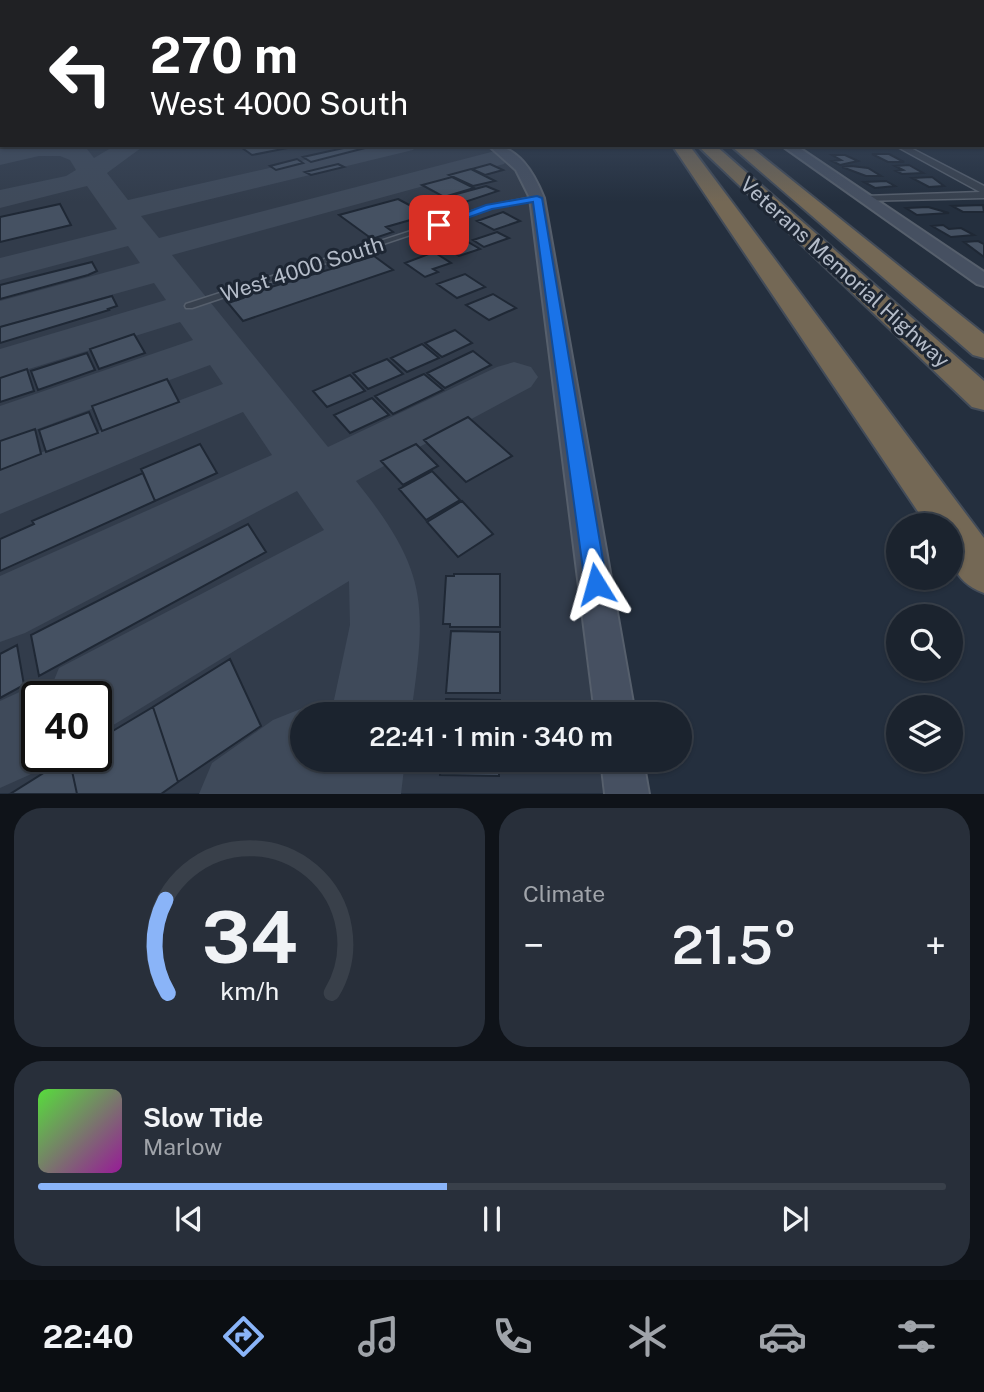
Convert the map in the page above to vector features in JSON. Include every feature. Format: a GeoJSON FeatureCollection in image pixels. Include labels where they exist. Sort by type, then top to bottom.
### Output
{"type":"FeatureCollection","features":[{"type":"Feature","properties":{"kind":"highway"},"geometry":{"type":"LineString","coordinates":[[681,147],[941,513]]}},
{"type":"Feature","properties":{"kind":"highway","name":"Veterans Memorial Highway"},"geometry":{"type":"LineString","coordinates":[[707,147],[984,399]]}},
{"type":"Feature","properties":{"kind":"highway","name":"Veterans Memorial Highway"},"geometry":{"type":"LineString","coordinates":[[740,147],[984,349]]}},
{"type":"Feature","properties":{"kind":"highway"},"geometry":{"type":"LineString","coordinates":[[963,543],[984,573]]}},
{"type":"Feature","properties":{"kind":"street"},"geometry":{"type":"LineString","coordinates":[[498,147],[517,161],[529,175],[537,198],[613,702]]}},
{"type":"Feature","properties":{"kind":"street"},"geometry":{"type":"LineString","coordinates":[[790,147],[984,280]]}},
{"type":"Feature","properties":{"kind":"street"},"geometry":{"type":"LineString","coordinates":[[902,147],[984,190]]}},
{"type":"Feature","properties":{"kind":"street"},"geometry":{"type":"LineString","coordinates":[[865,200],[984,195]]}},
{"type":"Feature","properties":{"kind":"street"},"geometry":{"type":"LineString","coordinates":[[623,772],[626,793]]}},
{"type":"Feature","properties":{"kind":"lane","name":"West 4000 South"},"geometry":{"type":"LineString","coordinates":[[189,306],[490,207],[537,198]]}},
{"type":"Feature","properties":{"kind":"shaded area"},"geometry":{"type":"Polygon","coordinates":[[[0,147],[491,147],[510,160],[526,184],[535,224],[592,702],[290,702],[290,772],[600,772],[603,793],[0,793],[0,147]]]}},
{"type":"Feature","properties":{"kind":"building"},"geometry":{"type":"Polygon","coordinates":[[[241,147],[293,147],[252,155],[241,147]]]}},
{"type":"Feature","properties":{"kind":"building"},"geometry":{"type":"Polygon","coordinates":[[[348,147],[365,148],[311,162],[303,157],[348,147]]]}},
{"type":"Feature","properties":{"kind":"building"},"geometry":{"type":"Polygon","coordinates":[[[872,154],[889,154],[904,162],[888,162],[872,154]]]}},
{"type":"Feature","properties":{"kind":"building"},"geometry":{"type":"Polygon","coordinates":[[[832,155],[845,155],[858,161],[840,165],[832,161],[841,160],[832,155]]]}},
{"type":"Feature","properties":{"kind":"building"},"geometry":{"type":"Polygon","coordinates":[[[297,159],[303,163],[276,170],[270,166],[297,159]]]}},
{"type":"Feature","properties":{"kind":"building"},"geometry":{"type":"Polygon","coordinates":[[[338,164],[344,167],[311,175],[305,172],[338,164]]]}},
{"type":"Feature","properties":{"kind":"building"},"geometry":{"type":"Polygon","coordinates":[[[490,164],[503,170],[485,175],[472,169],[490,164]]]}},
{"type":"Feature","properties":{"kind":"building"},"geometry":{"type":"Polygon","coordinates":[[[909,165],[923,173],[902,174],[896,171],[903,170],[895,166],[909,165]]]}},
{"type":"Feature","properties":{"kind":"building"},"geometry":{"type":"Polygon","coordinates":[[[842,167],[868,168],[881,176],[866,176],[842,167]]]}},
{"type":"Feature","properties":{"kind":"building"},"geometry":{"type":"Polygon","coordinates":[[[471,169],[495,181],[473,186],[449,175],[471,169]]]}},
{"type":"Feature","properties":{"kind":"building"},"geometry":{"type":"Polygon","coordinates":[[[452,177],[474,188],[444,197],[422,185],[452,177]]]}},
{"type":"Feature","properties":{"kind":"building"},"geometry":{"type":"Polygon","coordinates":[[[932,177],[944,186],[929,187],[912,178],[932,177]]]}},
{"type":"Feature","properties":{"kind":"building"},"geometry":{"type":"Polygon","coordinates":[[[886,181],[895,186],[875,188],[864,182],[886,181]]]}},
{"type":"Feature","properties":{"kind":"building"},"geometry":{"type":"Polygon","coordinates":[[[486,186],[498,191],[465,202],[453,195],[486,186]]]}},
{"type":"Feature","properties":{"kind":"building"},"geometry":{"type":"Polygon","coordinates":[[[398,199],[428,215],[386,227],[393,232],[372,239],[339,215],[398,199]]]}},
{"type":"Feature","properties":{"kind":"building"},"geometry":{"type":"Polygon","coordinates":[[[60,204],[71,225],[0,242],[0,217],[60,204]]]}},
{"type":"Feature","properties":{"kind":"building"},"geometry":{"type":"Polygon","coordinates":[[[983,205],[984,212],[963,212],[952,206],[983,205]]]}},
{"type":"Feature","properties":{"kind":"building"},"geometry":{"type":"Polygon","coordinates":[[[928,207],[949,213],[917,215],[906,208],[928,207]]]}},
{"type":"Feature","properties":{"kind":"building"},"geometry":{"type":"Polygon","coordinates":[[[503,212],[520,221],[494,230],[477,221],[503,212]]]}},
{"type":"Feature","properties":{"kind":"building"},"geometry":{"type":"Polygon","coordinates":[[[943,225],[949,229],[961,228],[974,235],[951,237],[932,226],[943,225]]]}},
{"type":"Feature","properties":{"kind":"building"},"geometry":{"type":"Polygon","coordinates":[[[497,232],[509,238],[484,247],[473,240],[497,232]]]}},
{"type":"Feature","properties":{"kind":"building"},"geometry":{"type":"Polygon","coordinates":[[[978,241],[984,244],[984,257],[964,242],[978,241]]]}},
{"type":"Feature","properties":{"kind":"building"},"geometry":{"type":"Polygon","coordinates":[[[468,242],[480,249],[459,256],[448,249],[468,242]]]}},
{"type":"Feature","properties":{"kind":"building"},"geometry":{"type":"Polygon","coordinates":[[[434,252],[451,263],[433,269],[438,272],[425,277],[405,263],[434,252]]]}},
{"type":"Feature","properties":{"kind":"building"},"geometry":{"type":"Polygon","coordinates":[[[374,256],[393,270],[243,321],[228,303],[243,298],[241,296],[374,256]]]}},
{"type":"Feature","properties":{"kind":"building"},"geometry":{"type":"Polygon","coordinates":[[[92,262],[97,271],[88,275],[0,299],[0,285],[92,262]]]}},
{"type":"Feature","properties":{"kind":"building"},"geometry":{"type":"Polygon","coordinates":[[[465,274],[485,287],[457,298],[437,284],[465,274]]]}},
{"type":"Feature","properties":{"kind":"building"},"geometry":{"type":"Polygon","coordinates":[[[493,294],[516,308],[489,320],[466,305],[493,294]]]}},
{"type":"Feature","properties":{"kind":"building"},"geometry":{"type":"Polygon","coordinates":[[[112,296],[117,306],[109,310],[0,343],[0,327],[112,296]]]}},
{"type":"Feature","properties":{"kind":"building"},"geometry":{"type":"Polygon","coordinates":[[[455,330],[472,343],[442,357],[425,343],[455,330]]]}},
{"type":"Feature","properties":{"kind":"building"},"geometry":{"type":"Polygon","coordinates":[[[134,334],[145,353],[99,369],[90,349],[134,334]]]}},
{"type":"Feature","properties":{"kind":"building"},"geometry":{"type":"Polygon","coordinates":[[[422,344],[439,358],[407,372],[391,358],[422,344]]]}},
{"type":"Feature","properties":{"kind":"building"},"geometry":{"type":"Polygon","coordinates":[[[473,351],[491,365],[445,388],[427,373],[473,351]]]}},
{"type":"Feature","properties":{"kind":"building"},"geometry":{"type":"Polygon","coordinates":[[[87,353],[95,370],[38,390],[31,371],[87,353]]]}},
{"type":"Feature","properties":{"kind":"building"},"geometry":{"type":"Polygon","coordinates":[[[387,359],[403,374],[368,389],[353,373],[387,359]]]}},
{"type":"Feature","properties":{"kind":"building"},"geometry":{"type":"Polygon","coordinates":[[[27,369],[34,391],[0,402],[0,378],[27,369]]]}},
{"type":"Feature","properties":{"kind":"building"},"geometry":{"type":"Polygon","coordinates":[[[424,374],[443,390],[393,414],[375,396],[424,374]]]}},
{"type":"Feature","properties":{"kind":"building"},"geometry":{"type":"Polygon","coordinates":[[[350,375],[365,391],[327,407],[313,391],[350,375]]]}},
{"type":"Feature","properties":{"kind":"building"},"geometry":{"type":"Polygon","coordinates":[[[167,379],[179,402],[102,431],[92,406],[167,379]]]}},
{"type":"Feature","properties":{"kind":"building"},"geometry":{"type":"Polygon","coordinates":[[[372,398],[389,415],[350,433],[334,415],[372,398]]]}},
{"type":"Feature","properties":{"kind":"building"},"geometry":{"type":"Polygon","coordinates":[[[89,412],[98,433],[46,452],[39,430],[89,412]]]}},
{"type":"Feature","properties":{"kind":"building"},"geometry":{"type":"Polygon","coordinates":[[[468,417],[512,456],[466,482],[424,440],[468,417]]]}},
{"type":"Feature","properties":{"kind":"building"},"geometry":{"type":"Polygon","coordinates":[[[35,429],[41,454],[0,470],[0,441],[35,429]]]}},
{"type":"Feature","properties":{"kind":"building"},"geometry":{"type":"Polygon","coordinates":[[[200,444],[217,473],[155,501],[141,469],[200,444]]]}},
{"type":"Feature","properties":{"kind":"building"},"geometry":{"type":"Polygon","coordinates":[[[416,444],[438,466],[403,485],[381,461],[416,444]]]}},
{"type":"Feature","properties":{"kind":"building"},"geometry":{"type":"Polygon","coordinates":[[[432,471],[460,500],[426,520],[399,489],[432,471]]]}},
{"type":"Feature","properties":{"kind":"building"},"geometry":{"type":"Polygon","coordinates":[[[143,473],[155,501],[0,571],[0,539],[34,524],[32,521],[143,473]]]}},
{"type":"Feature","properties":{"kind":"building"},"geometry":{"type":"Polygon","coordinates":[[[462,501],[493,534],[458,557],[427,522],[462,501]]]}},
{"type":"Feature","properties":{"kind":"building"},"geometry":{"type":"Polygon","coordinates":[[[248,524],[266,552],[39,676],[31,635],[248,524]]]}},
{"type":"Feature","properties":{"kind":"building"},"geometry":{"type":"Polygon","coordinates":[[[500,574],[500,627],[450,627],[450,624],[443,624],[446,576],[500,574]]]}},
{"type":"Feature","properties":{"kind":"building"},"geometry":{"type":"Polygon","coordinates":[[[451,631],[500,632],[500,693],[446,693],[451,631]]]}},
{"type":"Feature","properties":{"kind":"building"},"geometry":{"type":"Polygon","coordinates":[[[17,645],[23,681],[21,681],[21,687],[0,698],[0,654],[17,645]]]}},
{"type":"Feature","properties":{"kind":"building"},"geometry":{"type":"Polygon","coordinates":[[[230,659],[261,726],[178,782],[153,707],[230,659]]]}},
{"type":"Feature","properties":{"kind":"building"},"geometry":{"type":"Polygon","coordinates":[[[446,699],[500,700],[500,702],[446,702],[446,699]]]}},
{"type":"Feature","properties":{"kind":"building"},"geometry":{"type":"Polygon","coordinates":[[[153,707],[178,782],[161,794],[77,794],[72,772],[112,772],[112,731],[153,707]]]}},
{"type":"Feature","properties":{"kind":"building"},"geometry":{"type":"Polygon","coordinates":[[[45,772],[72,772],[77,794],[10,794],[45,772]]]}},
{"type":"Feature","properties":{"kind":"building"},"geometry":{"type":"Polygon","coordinates":[[[440,772],[499,772],[499,776],[440,775],[440,772]]]}},
{"type":"Feature","properties":{"kind":"taxiway"},"geometry":{"type":"LineString","coordinates":[[72,147],[91,172]]}},
{"type":"Feature","properties":{"kind":"taxiway"},"geometry":{"type":"LineString","coordinates":[[91,172],[130,147]]}},
{"type":"Feature","properties":{"kind":"taxiway"},"geometry":{"type":"LineString","coordinates":[[121,211],[395,147]]}},
{"type":"Feature","properties":{"kind":"taxiway"},"geometry":{"type":"LineString","coordinates":[[0,157],[50,148],[78,155]]}},
{"type":"Feature","properties":{"kind":"taxiway"},"geometry":{"type":"LineString","coordinates":[[150,250],[495,159]]}},
{"type":"Feature","properties":{"kind":"taxiway"},"geometry":{"type":"LineString","coordinates":[[0,199],[75,182],[91,172]]}},
{"type":"Feature","properties":{"kind":"taxiway"},"geometry":{"type":"LineString","coordinates":[[91,172],[121,211]]}},
{"type":"Feature","properties":{"kind":"taxiway"},"geometry":{"type":"LineString","coordinates":[[121,211],[150,250]]}},
{"type":"Feature","properties":{"kind":"taxiway"},"geometry":{"type":"LineString","coordinates":[[0,269],[135,234]]}},
{"type":"Feature","properties":{"kind":"taxiway"},"geometry":{"type":"LineString","coordinates":[[150,250],[365,539]]}},
{"type":"Feature","properties":{"kind":"taxiway"},"geometry":{"type":"LineString","coordinates":[[0,314],[161,269]]}},
{"type":"Feature","properties":{"kind":"taxiway"},"geometry":{"type":"LineString","coordinates":[[0,364],[189,306]]}},
{"type":"Feature","properties":{"kind":"taxiway"},"geometry":{"type":"LineString","coordinates":[[0,425],[220,346]]}},
{"type":"Feature","properties":{"kind":"taxiway"},"geometry":{"type":"LineString","coordinates":[[318,476],[514,377]]}},
{"type":"Feature","properties":{"kind":"taxiway"},"geometry":{"type":"LineString","coordinates":[[0,492],[252,390]]}},
{"type":"Feature","properties":{"kind":"taxiway"},"geometry":{"type":"LineString","coordinates":[[0,610],[307,462]]}},
{"type":"Feature","properties":{"kind":"taxiway"},"geometry":{"type":"LineString","coordinates":[[112,682],[365,539]]}},
{"type":"Feature","properties":{"kind":"taxiway"},"geometry":{"type":"LineString","coordinates":[[365,539],[376,561],[386,604],[384,646],[373,702]]}},
{"type":"Feature","properties":{"kind":"taxiway"},"geometry":{"type":"LineString","coordinates":[[0,746],[21,734]]}},
{"type":"Feature","properties":{"kind":"taxiway"},"geometry":{"type":"LineString","coordinates":[[243,794],[290,760]]}},
{"type":"Feature","properties":{"kind":"taxiway"},"geometry":{"type":"LineString","coordinates":[[357,794],[361,772]]}},
{"type":"Feature","properties":{"kind":"route"},"geometry":{"type":"LineString","coordinates":[[439,225],[490,207],[537,198],[596,584]]}}]}
